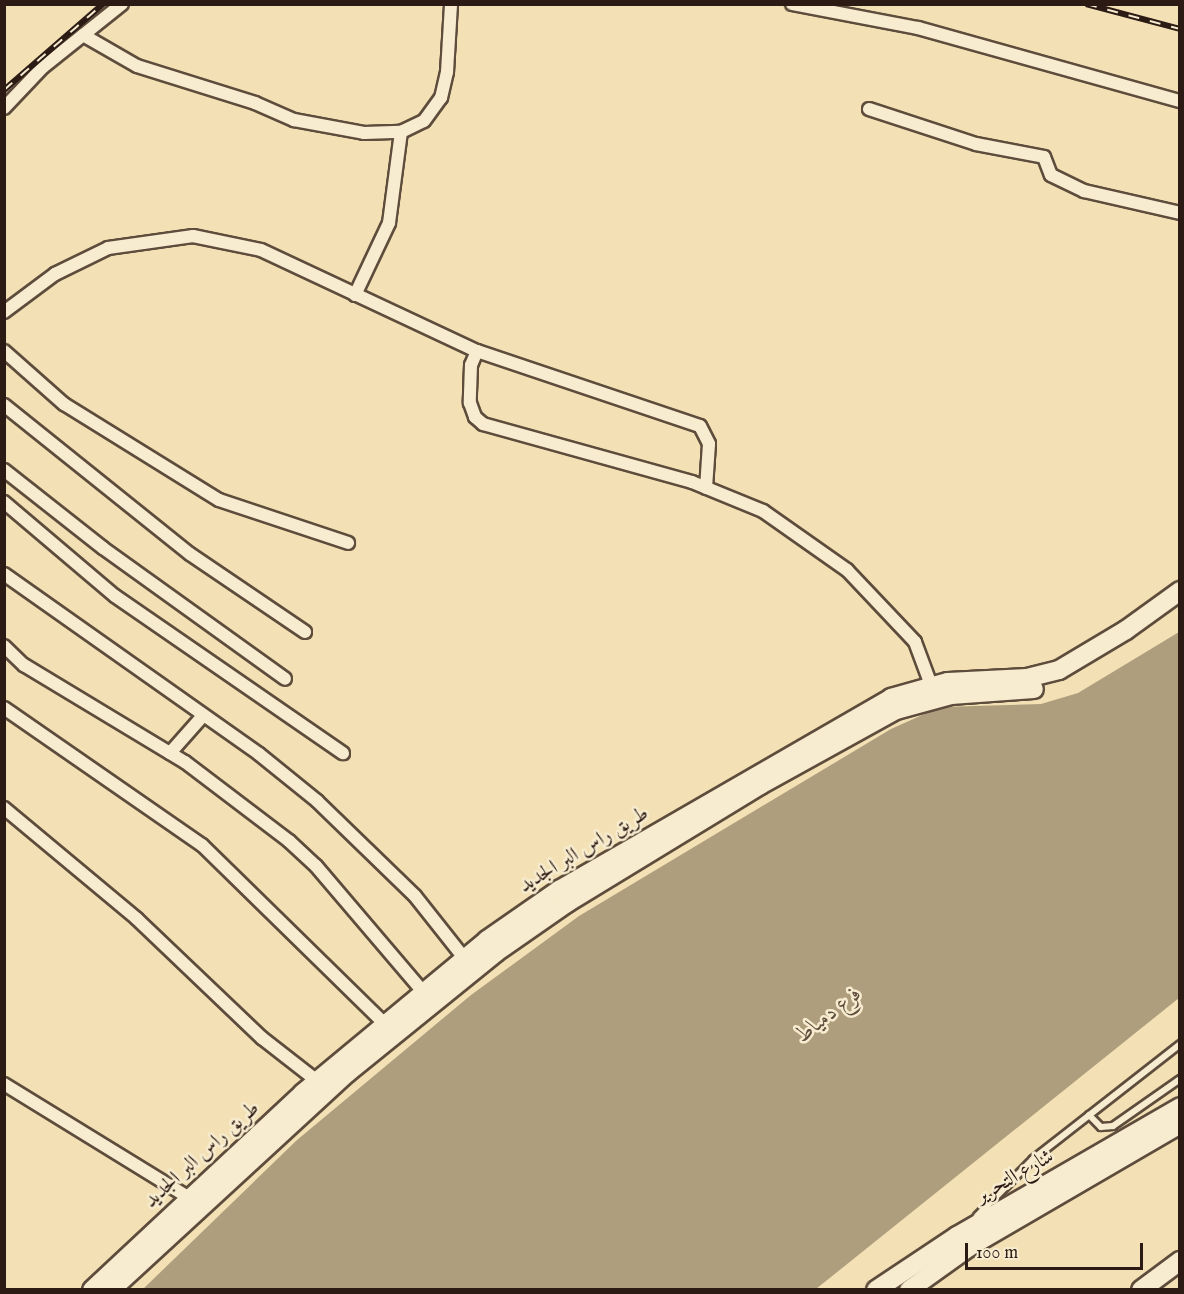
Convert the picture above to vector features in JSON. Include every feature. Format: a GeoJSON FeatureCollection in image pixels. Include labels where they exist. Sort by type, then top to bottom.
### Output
{"type":"FeatureCollection","features":[{"type":"Feature","properties":{"kind":"main road","name":"طريق راس البر الجديد"},"geometry":{"type":"LineString","coordinates":[[111,1290],[324,1093],[495,953],[567,903],[758,779],[879,704],[930,685],[1027,678],[1059,670],[1126,630],[1179,591]]}},
{"type":"Feature","properties":{"kind":"main road","name":"طريق راس البر الجديد"},"geometry":{"type":"LineString","coordinates":[[92,1290],[317,1081],[465,959],[559,890],[758,779],[909,705],[951,695],[1024,691],[1066,679],[1179,607]]}},
{"type":"Feature","properties":{"kind":"main road","name":"شارع التحرير"},"geometry":{"type":"LineString","coordinates":[[876,1290],[957,1236],[1179,1121]]}},
{"type":"Feature","properties":{"kind":"main road","name":"شارع التحرير"},"geometry":{"type":"LineString","coordinates":[[909,1290],[969,1246],[1179,1121]]}},
{"type":"Feature","properties":{"kind":"main road"},"geometry":{"type":"LineString","coordinates":[[1142,1290],[1179,1261]]}},
{"type":"Feature","properties":{"kind":"street"},"geometry":{"type":"LineString","coordinates":[[4,108],[33,76],[122,4]]}},
{"type":"Feature","properties":{"kind":"street"},"geometry":{"type":"LineString","coordinates":[[83,35],[137,66],[255,103],[294,120],[364,133],[401,132],[424,122],[441,98],[447,72],[451,4]]}},
{"type":"Feature","properties":{"kind":"street"},"geometry":{"type":"LineString","coordinates":[[792,4],[918,28],[1179,101]]}},
{"type":"Feature","properties":{"kind":"street"},"geometry":{"type":"LineString","coordinates":[[869,109],[976,144],[1044,157],[1051,175],[1084,192],[1179,213]]}},
{"type":"Feature","properties":{"kind":"street"},"geometry":{"type":"LineString","coordinates":[[354,295],[389,223],[401,132]]}},
{"type":"Feature","properties":{"kind":"street"},"geometry":{"type":"LineString","coordinates":[[4,312],[55,274],[108,248],[193,236],[261,250],[477,351],[700,426],[709,444],[706,488]]}},
{"type":"Feature","properties":{"kind":"street"},"geometry":{"type":"LineString","coordinates":[[4,351],[64,404],[219,500],[348,543]]}},
{"type":"Feature","properties":{"kind":"street"},"geometry":{"type":"LineString","coordinates":[[477,351],[471,365],[470,403],[475,417],[483,424],[706,488],[763,511],[847,570],[915,642],[930,685]]}},
{"type":"Feature","properties":{"kind":"street"},"geometry":{"type":"LineString","coordinates":[[4,405],[190,554],[305,632]]}},
{"type":"Feature","properties":{"kind":"street"},"geometry":{"type":"LineString","coordinates":[[4,470],[103,548],[285,679]]}},
{"type":"Feature","properties":{"kind":"street"},"geometry":{"type":"LineString","coordinates":[[4,502],[115,597],[343,753]]}},
{"type":"Feature","properties":{"kind":"street"},"geometry":{"type":"LineString","coordinates":[[4,574],[202,717],[259,754],[367,847],[415,896],[465,959]]}},
{"type":"Feature","properties":{"kind":"street"},"geometry":{"type":"LineString","coordinates":[[4,646],[24,665],[170,753],[252,811],[316,866],[424,993]]}},
{"type":"Feature","properties":{"kind":"street"},"geometry":{"type":"LineString","coordinates":[[4,708],[202,845],[386,1025]]}},
{"type":"Feature","properties":{"kind":"street"},"geometry":{"type":"LineString","coordinates":[[170,753],[202,717]]}},
{"type":"Feature","properties":{"kind":"street"},"geometry":{"type":"LineString","coordinates":[[4,808],[138,919],[262,1038],[317,1081]]}},
{"type":"Feature","properties":{"kind":"street"},"geometry":{"type":"LineString","coordinates":[[4,1084],[189,1198]]}},
{"type":"Feature","properties":{"kind":"lane"},"geometry":{"type":"LineString","coordinates":[[957,1236],[1033,1159],[1179,1044]]}},
{"type":"Feature","properties":{"kind":"lane"},"geometry":{"type":"LineString","coordinates":[[1089,1115],[1101,1127],[1113,1126],[1179,1079]]}},
{"type":"Feature","properties":{"kind":"water","name":"فرع دمياط"},"geometry":{"type":"Polygon","coordinates":[[[1179,632],[1179,998],[816,1289],[142,1290],[297,1140],[471,995],[579,916],[891,729],[940,707],[1041,704],[1078,693],[1179,632]]]}},
{"type":"Feature","properties":{"kind":"railway"},"geometry":{"type":"LineString","coordinates":[[4,90],[103,4]]}},
{"type":"Feature","properties":{"kind":"railway"},"geometry":{"type":"LineString","coordinates":[[1086,4],[1180,29]]}}]}
